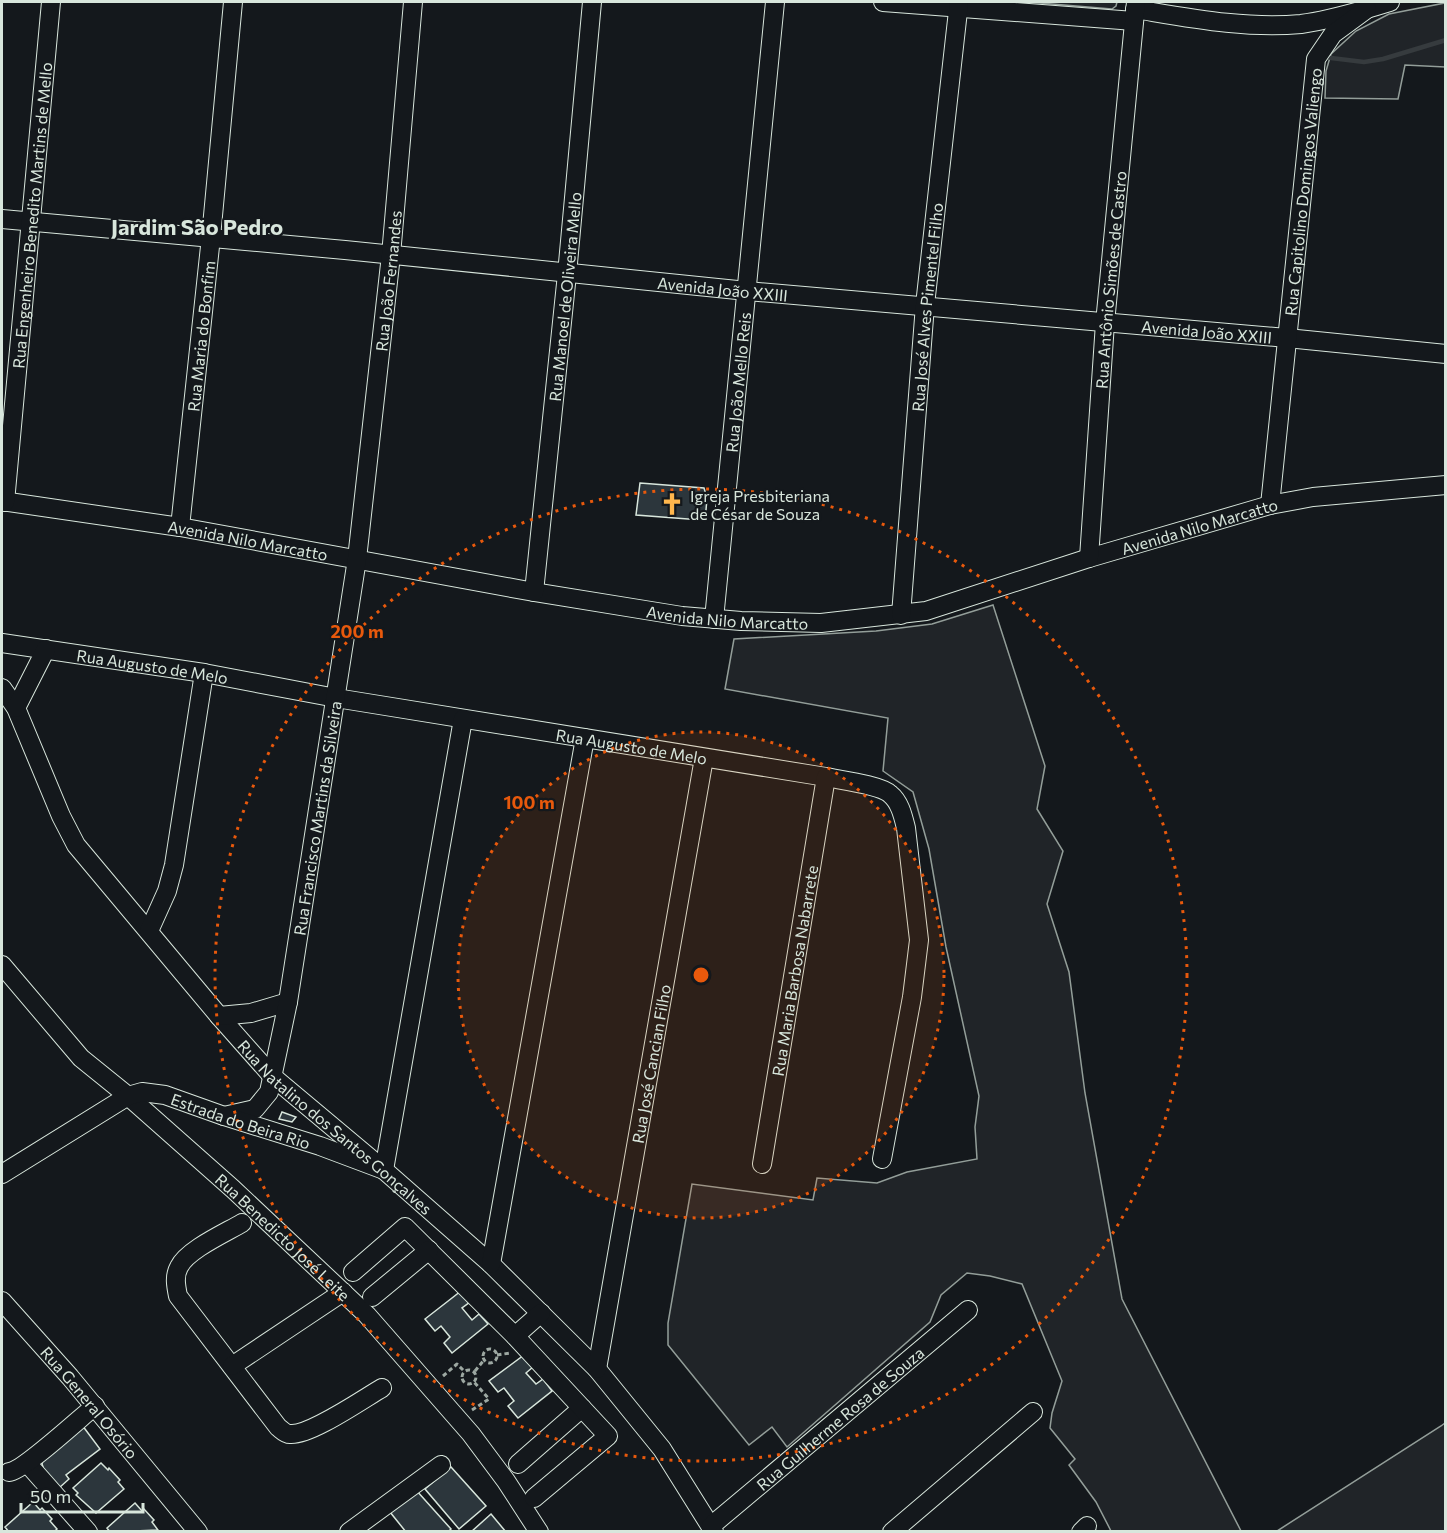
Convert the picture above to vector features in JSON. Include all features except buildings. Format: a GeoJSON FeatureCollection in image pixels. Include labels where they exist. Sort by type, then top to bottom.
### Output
{"type":"FeatureCollection","features":[{"type":"Feature","properties":{"kind":"street","name":"Rua Engenheiro Benedito Martins de Mello"},"geometry":{"type":"LineString","coordinates":[[3,502],[51,2]]}},
{"type":"Feature","properties":{"kind":"street","name":"Rua Maria do Bonfim"},"geometry":{"type":"LineString","coordinates":[[180,527],[233,2]]}},
{"type":"Feature","properties":{"kind":"street","name":"Rua João Fernandes"},"geometry":{"type":"LineString","coordinates":[[357,559],[391,255],[413,2]]}},
{"type":"Feature","properties":{"kind":"street","name":"Rua Manoel de Oliveira Mello"},"geometry":{"type":"LineString","coordinates":[[534,592],[592,2]]}},
{"type":"Feature","properties":{"kind":"street","name":"Rua João Mello Reis"},"geometry":{"type":"LineString","coordinates":[[714,619],[775,2]]}},
{"type":"Feature","properties":{"kind":"street"},"geometry":{"type":"LineString","coordinates":[[883,2],[1135,11],[1217,22],[1270,25],[1300,24],[1329,19],[1390,2]]}},
{"type":"Feature","properties":{"kind":"street","name":"Rua José Alves Pimentel Filho"},"geometry":{"type":"LineString","coordinates":[[901,615],[925,305],[958,5]]}},
{"type":"Feature","properties":{"kind":"street","name":"Rua Capitolino Domingos Valiengo"},"geometry":{"type":"LineString","coordinates":[[1270,505],[1316,59],[1333,34],[1367,9]]}},
{"type":"Feature","properties":{"kind":"street","name":"Rua Antônio Simões de Castro"},"geometry":{"type":"LineString","coordinates":[[1089,558],[1105,322],[1135,11]]}},
{"type":"Feature","properties":{"kind":"street","name":"Avenida João XXIII"},"geometry":{"type":"LineString","coordinates":[[2,219],[211,237],[747,291],[925,305],[1446,354]]}},
{"type":"Feature","properties":{"kind":"street","name":"Avenida Nilo Marcatto"},"geometry":{"type":"LineString","coordinates":[[3,502],[180,527],[534,592],[682,616],[821,623],[926,611],[1089,558],[1270,505],[1313,497],[1446,485]]}},
{"type":"Feature","properties":{"kind":"street","name":"Rua Francisco Martins da Silveira"},"geometry":{"type":"LineString","coordinates":[[255,1109],[269,1092],[288,1002],[357,559]]}},
{"type":"Feature","properties":{"kind":"street","name":"Rua Augusto de Melo"},"geometry":{"type":"LineString","coordinates":[[2,643],[204,673],[336,698],[826,777],[882,789],[891,794],[902,812],[906,828],[919,940],[912,996],[882,1159]]}},
{"type":"Feature","properties":{"kind":"street"},"geometry":{"type":"LineString","coordinates":[[16,708],[46,649]]}},
{"type":"Feature","properties":{"kind":"street"},"geometry":{"type":"LineString","coordinates":[[149,931],[167,891],[174,865],[204,673]]}},
{"type":"Feature","properties":{"kind":"street","name":"Rua Natalino dos Santos Gonçalves"},"geometry":{"type":"LineString","coordinates":[[2,688],[16,708],[60,816],[76,845],[219,1016],[273,1077],[491,1264],[597,1369],[662,1449],[713,1528]]}},
{"type":"Feature","properties":{"kind":"street"},"geometry":{"type":"LineString","coordinates":[[384,1170],[463,718]]}},
{"type":"Feature","properties":{"kind":"street"},"geometry":{"type":"LineString","coordinates":[[491,1264],[585,738]]}},
{"type":"Feature","properties":{"kind":"street","name":"Rua José Cancian Filho"},"geometry":{"type":"LineString","coordinates":[[597,1369],[704,758]]}},
{"type":"Feature","properties":{"kind":"street","name":"Rua Maria Barbosa Nabarrete"},"geometry":{"type":"LineString","coordinates":[[762,1164],[826,777]]}},
{"type":"Feature","properties":{"kind":"street","name":"Rua Benedicto José Leite"},"geometry":{"type":"LineString","coordinates":[[2,965],[81,1058],[128,1096],[233,1189],[343,1292],[395,1346],[454,1413],[506,1480],[539,1532]]}},
{"type":"Feature","properties":{"kind":"street"},"geometry":{"type":"LineString","coordinates":[[219,1016],[251,1013],[288,1002]]}},
{"type":"Feature","properties":{"kind":"street","name":"Estrada do Beira Rio"},"geometry":{"type":"LineString","coordinates":[[128,1096],[142,1092],[165,1095],[320,1146],[384,1170]]}},
{"type":"Feature","properties":{"kind":"street"},"geometry":{"type":"LineString","coordinates":[[2,1174],[128,1096]]}},
{"type":"Feature","properties":{"kind":"street"},"geometry":{"type":"LineString","coordinates":[[224,1116],[255,1109],[264,1128]]}},
{"type":"Feature","properties":{"kind":"street"},"geometry":{"type":"LineString","coordinates":[[242,1223],[188,1255],[179,1267],[175,1280],[178,1296],[278,1428],[288,1434],[299,1433],[318,1426],[382,1388]]}},
{"type":"Feature","properties":{"kind":"street"},"geometry":{"type":"LineString","coordinates":[[353,1272],[405,1227],[515,1336],[608,1436],[534,1498]]}},
{"type":"Feature","properties":{"kind":"street"},"geometry":{"type":"LineString","coordinates":[[372,1297],[429,1250]]}},
{"type":"Feature","properties":{"kind":"street"},"geometry":{"type":"LineString","coordinates":[[232,1366],[343,1292]]}},
{"type":"Feature","properties":{"kind":"street","name":"Rua General Osório"},"geometry":{"type":"LineString","coordinates":[[2,1301],[95,1406],[198,1532]]}},
{"type":"Feature","properties":{"kind":"street","name":"Rua Guilherme Rosa de Souza"},"geometry":{"type":"LineString","coordinates":[[713,1528],[968,1310]]}},
{"type":"Feature","properties":{"kind":"street"},"geometry":{"type":"LineString","coordinates":[[515,1336],[541,1313]]}},
{"type":"Feature","properties":{"kind":"street"},"geometry":{"type":"LineString","coordinates":[[9,1472],[14,1472],[95,1406]]}},
{"type":"Feature","properties":{"kind":"street"},"geometry":{"type":"LineString","coordinates":[[518,1464],[582,1408]]}},
{"type":"Feature","properties":{"kind":"street"},"geometry":{"type":"LineString","coordinates":[[892,1532],[1034,1412]]}},
{"type":"Feature","properties":{"kind":"street"},"geometry":{"type":"LineString","coordinates":[[27,1462],[88,1532]]}},
{"type":"Feature","properties":{"kind":"street"},"geometry":{"type":"LineString","coordinates":[[349,1532],[441,1466]]}},
{"type":"Feature","properties":{"kind":"path"},"geometry":{"type":"LineString","coordinates":[[475,1371],[484,1360],[483,1353],[486,1350],[496,1352],[494,1362],[487,1363],[484,1360]]}},
{"type":"Feature","properties":{"kind":"path"},"geometry":{"type":"LineString","coordinates":[[442,1376],[458,1364],[464,1371]]}},
{"type":"Feature","properties":{"kind":"path"},"geometry":{"type":"LineString","coordinates":[[464,1371],[467,1369],[475,1371]]}},
{"type":"Feature","properties":{"kind":"path"},"geometry":{"type":"LineString","coordinates":[[464,1371],[463,1382],[467,1384],[474,1382]]}},
{"type":"Feature","properties":{"kind":"path"},"geometry":{"type":"LineString","coordinates":[[474,1382],[477,1375],[475,1371]]}},
{"type":"Feature","properties":{"kind":"path"},"geometry":{"type":"LineString","coordinates":[[465,1403],[473,1411],[489,1399],[474,1382]]}},
{"type":"Feature","properties":{"kind":"shaded area"},"geometry":{"type":"Polygon","coordinates":[[[1028,2],[1117,2],[1112,9],[1028,2]]]}},
{"type":"Feature","properties":{"kind":"shaded area"},"geometry":{"type":"Polygon","coordinates":[[[1445,3],[1445,67],[1405,65],[1398,99],[1325,98],[1326,71],[1331,54],[1356,31],[1389,14],[1445,3]]]}},
{"type":"Feature","properties":{"kind":"shaded area"},"geometry":{"type":"Polygon","coordinates":[[[993,605],[1045,766],[1037,809],[1063,851],[1047,904],[1069,972],[1085,1093],[1122,1299],[1241,1531],[1111,1531],[1096,1502],[1069,1465],[1075,1459],[1050,1428],[1062,1381],[1022,1284],[967,1273],[941,1295],[930,1322],[787,1447],[772,1427],[749,1445],[668,1345],[668,1323],[692,1184],[813,1200],[817,1178],[877,1183],[907,1172],[977,1159],[975,1127],[979,1096],[946,947],[929,849],[913,792],[883,771],[888,718],[725,689],[734,639],[876,631],[932,624],[993,605]]]}},
{"type":"Feature","properties":{"kind":"shaded area"},"geometry":{"type":"Polygon","coordinates":[[[1445,1423],[1445,1531],[1277,1531],[1441,1426],[1445,1423]]]}},
{"type":"Feature","properties":{"kind":"waterway"},"geometry":{"type":"LineString","coordinates":[[1331,58],[1364,62],[1383,59],[1446,40]]}},
{"type":"Feature","properties":{"kind":"place","name":"Igreja Presbiteriana de César de Souza"},"geometry":{"type":"Point","coordinates":[672,504]}},
{"type":"Feature","properties":{"kind":"district","name":"Jardim São Pedro"},"geometry":{"type":"Point","coordinates":[197,226]}}]}
